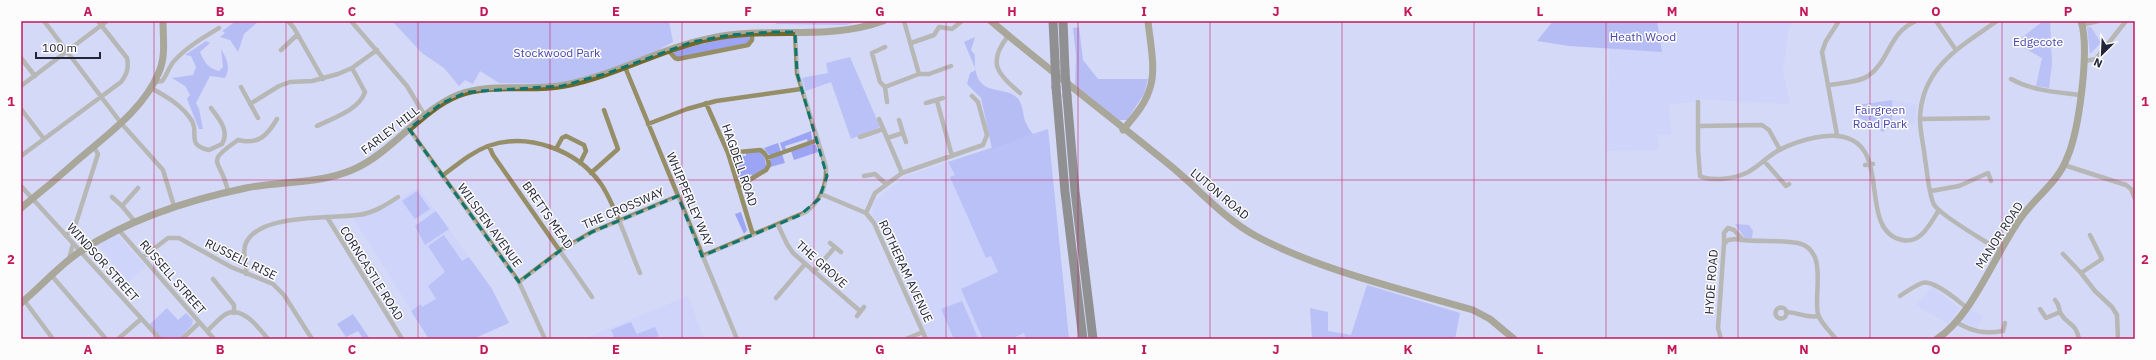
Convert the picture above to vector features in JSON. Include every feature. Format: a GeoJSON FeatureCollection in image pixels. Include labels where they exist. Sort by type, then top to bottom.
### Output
{"type":"FeatureCollection","features":[{"type":"Feature","properties":{"kind":"highway"},"geometry":{"type":"LineString","coordinates":[[1053,21],[1056,87],[1065,192],[1083,339]]}},
{"type":"Feature","properties":{"kind":"highway"},"geometry":{"type":"LineString","coordinates":[[1063,21],[1065,71],[1076,199],[1093,339]]}},
{"type":"Feature","properties":{"kind":"street"},"geometry":{"type":"LineString","coordinates":[[44,21],[121,123],[163,170],[174,206]]}},
{"type":"Feature","properties":{"kind":"street"},"geometry":{"type":"LineString","coordinates":[[21,86],[67,51],[100,23],[107,21]]}},
{"type":"Feature","properties":{"kind":"street"},"geometry":{"type":"LineString","coordinates":[[21,208],[35,202],[59,178],[121,123],[152,85],[163,57],[163,21]]}},
{"type":"Feature","properties":{"kind":"street"},"geometry":{"type":"LineString","coordinates":[[288,21],[323,79]]}},
{"type":"Feature","properties":{"kind":"street"},"geometry":{"type":"LineString","coordinates":[[351,21],[407,86],[426,116]]}},
{"type":"Feature","properties":{"kind":"street","name":"FARLEY HILL"},"geometry":{"type":"LineString","coordinates":[[23,302],[80,251],[118,229],[174,206],[228,192],[266,185],[336,176],[364,164],[386,149],[446,101],[467,92],[486,89],[562,86],[593,78],[626,67],[668,50],[711,38],[752,32],[820,33],[849,31],[883,21]]}},
{"type":"Feature","properties":{"kind":"street"},"geometry":{"type":"LineString","coordinates":[[904,21],[919,74]]}},
{"type":"Feature","properties":{"kind":"street"},"geometry":{"type":"LineString","coordinates":[[911,43],[934,35],[940,26],[952,29],[962,21]]}},
{"type":"Feature","properties":{"kind":"street","name":"LUTON ROAD"},"geometry":{"type":"LineString","coordinates":[[990,21],[1123,130],[1173,167],[1231,221],[1256,236],[1355,276],[1473,310],[1490,319],[1514,339]]}},
{"type":"Feature","properties":{"kind":"street"},"geometry":{"type":"LineString","coordinates":[[1123,130],[1143,104],[1150,91],[1153,78],[1148,21]]}},
{"type":"Feature","properties":{"kind":"street"},"geometry":{"type":"LineString","coordinates":[[1837,135],[1822,52],[1826,41],[1839,21]]}},
{"type":"Feature","properties":{"kind":"street"},"geometry":{"type":"LineString","coordinates":[[1829,85],[1859,80],[1868,76],[1885,56],[1898,32],[1907,25],[1916,21]]}},
{"type":"Feature","properties":{"kind":"street"},"geometry":{"type":"LineString","coordinates":[[1936,21],[1956,50]]}},
{"type":"Feature","properties":{"kind":"street"},"geometry":{"type":"LineString","coordinates":[[1997,21],[1956,50],[1940,65],[1930,80],[1923,97],[1920,119],[1934,204],[1939,210],[2000,251]]}},
{"type":"Feature","properties":{"kind":"street"},"geometry":{"type":"LineString","coordinates":[[2082,23],[2098,21]]}},
{"type":"Feature","properties":{"kind":"street"},"geometry":{"type":"LineString","coordinates":[[2085,61],[2096,59],[2126,21]]}},
{"type":"Feature","properties":{"kind":"street"},"geometry":{"type":"LineString","coordinates":[[21,156],[121,82],[127,75],[127,58],[100,23]]}},
{"type":"Feature","properties":{"kind":"street","name":"MANOR ROAD"},"geometry":{"type":"LineString","coordinates":[[1937,339],[1956,322],[2022,216],[2051,185],[2064,165],[2074,139],[2085,61],[2082,23]]}},
{"type":"Feature","properties":{"kind":"street"},"geometry":{"type":"LineString","coordinates":[[152,85],[162,81],[168,75],[174,61],[193,44],[219,28]]}},
{"type":"Feature","properties":{"kind":"street"},"geometry":{"type":"LineString","coordinates":[[668,50],[675,58],[678,59],[748,45],[752,40],[752,32]]}},
{"type":"Feature","properties":{"kind":"street"},"geometry":{"type":"LineString","coordinates":[[702,256],[806,212],[814,206],[821,194],[827,172],[801,89],[795,63],[795,32]]}},
{"type":"Feature","properties":{"kind":"street"},"geometry":{"type":"LineString","coordinates":[[281,50],[297,35]]}},
{"type":"Feature","properties":{"kind":"street"},"geometry":{"type":"LineString","coordinates":[[1008,36],[997,52],[996,65],[1001,76],[1020,93]]}},
{"type":"Feature","properties":{"kind":"street"},"geometry":{"type":"LineString","coordinates":[[866,55],[885,47]]}},
{"type":"Feature","properties":{"kind":"street"},"geometry":{"type":"LineString","coordinates":[[250,104],[279,86],[290,82],[323,79],[352,68],[377,50]]}},
{"type":"Feature","properties":{"kind":"street"},"geometry":{"type":"LineString","coordinates":[[872,53],[880,82],[885,87]]}},
{"type":"Feature","properties":{"kind":"street"},"geometry":{"type":"LineString","coordinates":[[21,58],[35,76]]}},
{"type":"Feature","properties":{"kind":"street"},"geometry":{"type":"LineString","coordinates":[[885,87],[919,74],[929,74],[951,66]]}},
{"type":"Feature","properties":{"kind":"street","name":"WHIPPERLEY WAY"},"geometry":{"type":"LineString","coordinates":[[626,67],[737,339]]}},
{"type":"Feature","properties":{"kind":"street"},"geometry":{"type":"LineString","coordinates":[[317,126],[351,109],[364,97],[365,92],[352,68]]}},
{"type":"Feature","properties":{"kind":"street"},"geometry":{"type":"LineString","coordinates":[[2011,79],[2039,91],[2080,95]]}},
{"type":"Feature","properties":{"kind":"street"},"geometry":{"type":"LineString","coordinates":[[152,85],[175,102],[192,122],[196,143],[209,150],[222,144],[225,135],[224,126],[212,108]]}},
{"type":"Feature","properties":{"kind":"street"},"geometry":{"type":"LineString","coordinates":[[241,87],[258,118]]}},
{"type":"Feature","properties":{"kind":"street"},"geometry":{"type":"LineString","coordinates":[[885,87],[884,93],[887,102]]}},
{"type":"Feature","properties":{"kind":"street"},"geometry":{"type":"LineString","coordinates":[[648,124],[706,103],[731,97],[801,89]]}},
{"type":"Feature","properties":{"kind":"street"},"geometry":{"type":"LineString","coordinates":[[866,213],[871,198],[886,184],[902,173],[980,147],[987,139],[978,102],[972,96]]}},
{"type":"Feature","properties":{"kind":"street"},"geometry":{"type":"LineString","coordinates":[[926,103],[944,98]]}},
{"type":"Feature","properties":{"kind":"street"},"geometry":{"type":"LineString","coordinates":[[937,101],[952,156]]}},
{"type":"Feature","properties":{"kind":"street"},"geometry":{"type":"LineString","coordinates":[[1698,102],[1698,178],[1733,178],[1746,174],[1780,150],[1802,141],[1837,135],[1854,141],[1863,149],[1869,164],[1880,223],[1886,233],[1895,238],[1905,240],[1914,239],[1924,233],[1939,210]]}},
{"type":"Feature","properties":{"kind":"street","name":"HAGDELL ROAD"},"geometry":{"type":"LineString","coordinates":[[706,103],[728,153],[753,235]]}},
{"type":"Feature","properties":{"kind":"street"},"geometry":{"type":"LineString","coordinates":[[21,109],[44,139]]}},
{"type":"Feature","properties":{"kind":"street"},"geometry":{"type":"LineString","coordinates":[[591,173],[618,149],[604,110]]}},
{"type":"Feature","properties":{"kind":"street"},"geometry":{"type":"LineString","coordinates":[[1920,119],[1988,118]]}},
{"type":"Feature","properties":{"kind":"street"},"geometry":{"type":"LineString","coordinates":[[228,192],[225,178],[216,159],[219,153],[238,140],[250,143],[269,133],[277,119]]}},
{"type":"Feature","properties":{"kind":"street"},"geometry":{"type":"LineString","coordinates":[[879,119],[902,173]]}},
{"type":"Feature","properties":{"kind":"street"},"geometry":{"type":"LineString","coordinates":[[899,120],[906,142]]}},
{"type":"Feature","properties":{"kind":"street"},"geometry":{"type":"LineString","coordinates":[[1698,126],[1762,125],[1769,130],[1780,150]]}},
{"type":"Feature","properties":{"kind":"street"},"geometry":{"type":"LineString","coordinates":[[860,137],[883,129]]}},
{"type":"Feature","properties":{"kind":"street","name":"WILSDEN AVENUE"},"geometry":{"type":"LineString","coordinates":[[409,130],[519,282],[545,339]]}},
{"type":"Feature","properties":{"kind":"street"},"geometry":{"type":"LineString","coordinates":[[887,138],[903,133]]}},
{"type":"Feature","properties":{"kind":"street"},"geometry":{"type":"LineString","coordinates":[[556,149],[562,138],[566,136],[584,145],[586,152],[580,163]]}},
{"type":"Feature","properties":{"kind":"street"},"geometry":{"type":"LineString","coordinates":[[767,158],[818,140]]}},
{"type":"Feature","properties":{"kind":"street"},"geometry":{"type":"LineString","coordinates":[[442,176],[467,157],[489,146],[506,142],[527,142],[556,149],[580,163],[601,185],[640,273]]}},
{"type":"Feature","properties":{"kind":"street","name":"BRETTS MEAD"},"geometry":{"type":"LineString","coordinates":[[489,146],[493,155],[561,250],[592,297]]}},
{"type":"Feature","properties":{"kind":"street"},"geometry":{"type":"LineString","coordinates":[[66,236],[75,226],[98,154],[94,147]]}},
{"type":"Feature","properties":{"kind":"street"},"geometry":{"type":"LineString","coordinates":[[728,153],[760,150],[764,152],[767,158],[769,165],[766,170],[738,187]]}},
{"type":"Feature","properties":{"kind":"street"},"geometry":{"type":"LineString","coordinates":[[1765,162],[1786,186]]}},
{"type":"Feature","properties":{"kind":"street"},"geometry":{"type":"LineString","coordinates":[[2064,165],[2126,185],[2131,189],[2135,199]]}},
{"type":"Feature","properties":{"kind":"street"},"geometry":{"type":"LineString","coordinates":[[1931,191],[1959,186],[1988,173],[1991,181]]}},
{"type":"Feature","properties":{"kind":"street"},"geometry":{"type":"LineString","coordinates":[[864,176],[875,174],[886,184]]}},
{"type":"Feature","properties":{"kind":"street","name":"WINDSOR STREET"},"geometry":{"type":"LineString","coordinates":[[21,186],[160,339]]}},
{"type":"Feature","properties":{"kind":"street"},"geometry":{"type":"LineString","coordinates":[[122,206],[138,188]]}},
{"type":"Feature","properties":{"kind":"street","name":"ROTHERAM AVENUE"},"geometry":{"type":"LineString","coordinates":[[821,194],[866,213],[874,223],[926,339]]}},
{"type":"Feature","properties":{"kind":"street","name":"THE CROSSWAY"},"geometry":{"type":"LineString","coordinates":[[519,282],[561,250],[592,232],[678,196]]}},
{"type":"Feature","properties":{"kind":"street"},"geometry":{"type":"LineString","coordinates":[[112,197],[122,206],[135,222]]}},
{"type":"Feature","properties":{"kind":"street"},"geometry":{"type":"LineString","coordinates":[[246,274],[244,246],[250,236],[261,228],[294,220],[327,216],[356,216],[371,212],[398,197]]}},
{"type":"Feature","properties":{"kind":"street","name":"CORNCASTLE ROAD"},"geometry":{"type":"LineString","coordinates":[[327,216],[402,339]]}},
{"type":"Feature","properties":{"kind":"street","name":"THE GROVE"},"geometry":{"type":"LineString","coordinates":[[778,225],[790,250],[859,314],[864,307]]}},
{"type":"Feature","properties":{"kind":"street"},"geometry":{"type":"LineString","coordinates":[[1724,244],[1724,233],[1728,228],[1734,230],[1744,241]]}},
{"type":"Feature","properties":{"kind":"street","name":"RUSSELL STREET"},"geometry":{"type":"LineString","coordinates":[[118,229],[214,339]]}},
{"type":"Feature","properties":{"kind":"street"},"geometry":{"type":"LineString","coordinates":[[2081,272],[2103,260],[2090,235]]}},
{"type":"Feature","properties":{"kind":"street","name":"RUSSELL RISE"},"geometry":{"type":"LineString","coordinates":[[143,257],[158,244],[174,237],[179,238],[246,274],[273,284],[279,289],[312,339]]}},
{"type":"Feature","properties":{"kind":"street","name":"HYDE ROAD"},"geometry":{"type":"LineString","coordinates":[[1721,339],[1718,328],[1724,244],[1728,240],[1797,243],[1808,248],[1816,264],[1818,273],[1819,316]]}},
{"type":"Feature","properties":{"kind":"street"},"geometry":{"type":"LineString","coordinates":[[830,243],[841,252]]}},
{"type":"Feature","properties":{"kind":"street"},"geometry":{"type":"LineString","coordinates":[[66,264],[73,244]]}},
{"type":"Feature","properties":{"kind":"street"},"geometry":{"type":"LineString","coordinates":[[814,272],[835,248]]}},
{"type":"Feature","properties":{"kind":"street"},"geometry":{"type":"LineString","coordinates":[[2063,254],[2081,272],[2095,291],[2112,307],[2117,315],[2118,339]]}},
{"type":"Feature","properties":{"kind":"street"},"geometry":{"type":"LineString","coordinates":[[776,298],[805,264]]}},
{"type":"Feature","properties":{"kind":"street"},"geometry":{"type":"LineString","coordinates":[[52,276],[106,339]]}},
{"type":"Feature","properties":{"kind":"street"},"geometry":{"type":"LineString","coordinates":[[213,280],[234,305],[234,313]]}},
{"type":"Feature","properties":{"kind":"street"},"geometry":{"type":"LineString","coordinates":[[1900,296],[1922,283],[1931,283],[1966,307]]}},
{"type":"Feature","properties":{"kind":"street"},"geometry":{"type":"LineString","coordinates":[[1909,290],[1912,296]]}},
{"type":"Feature","properties":{"kind":"street"},"geometry":{"type":"LineString","coordinates":[[2055,300],[2062,303],[2060,312]]}},
{"type":"Feature","properties":{"kind":"street"},"geometry":{"type":"LineString","coordinates":[[23,302],[53,339]]}},
{"type":"Feature","properties":{"kind":"street"},"geometry":{"type":"LineString","coordinates":[[2040,309],[2046,318],[2060,312]]}},
{"type":"Feature","properties":{"kind":"street"},"geometry":{"type":"LineString","coordinates":[[1786,312],[1793,312],[1807,317],[1819,316],[1836,339]]}},
{"type":"Feature","properties":{"kind":"street"},"geometry":{"type":"LineString","coordinates":[[2060,312],[2074,326],[2079,339]]}},
{"type":"Feature","properties":{"kind":"street"},"geometry":{"type":"LineString","coordinates":[[207,331],[226,314],[234,313],[250,320],[268,339]]}},
{"type":"Feature","properties":{"kind":"street"},"geometry":{"type":"LineString","coordinates":[[118,339],[141,319]]}},
{"type":"Feature","properties":{"kind":"street"},"geometry":{"type":"LineString","coordinates":[[1956,322],[1977,332],[1985,334],[2003,331],[2005,323]]}},
{"type":"Feature","properties":{"kind":"street"},"geometry":{"type":"LineString","coordinates":[[182,339],[199,323]]}},
{"type":"Feature","properties":{"kind":"street"},"geometry":{"type":"LineString","coordinates":[[906,339],[923,332]]}},
{"type":"Feature","properties":{"kind":"highlighted area"},"geometry":{"type":"Polygon","coordinates":[[[795,32],[797,73],[827,176],[819,199],[800,215],[702,256],[678,196],[592,232],[561,250],[519,282],[409,129],[442,103],[467,92],[562,86],[608,73],[692,42],[730,35],[795,32]]]}},
{"type":"Feature","properties":{"kind":"shaded area"},"geometry":{"type":"Polygon","coordinates":[[[1657,21],[1792,21],[1788,31],[1783,71],[1790,104],[1698,99],[1698,102],[1669,104],[1671,135],[1658,135],[1658,150],[1606,151],[1610,49],[1662,52],[1657,21]]]}},
{"type":"Feature","properties":{"kind":"shaded area"},"geometry":{"type":"Polygon","coordinates":[[[1892,100],[1918,105],[1916,109],[1916,124],[1892,124],[1892,100]]]}},
{"type":"Feature","properties":{"kind":"shaded area"},"geometry":{"type":"Polygon","coordinates":[[[1048,129],[1069,339],[929,339],[884,235],[872,213],[874,202],[904,177],[1048,129]]]}},
{"type":"Feature","properties":{"kind":"shaded area"},"geometry":{"type":"Polygon","coordinates":[[[418,187],[492,289],[509,323],[473,339],[429,339],[352,216],[361,215],[398,197],[400,200],[418,187]]]}},
{"type":"Feature","properties":{"kind":"shaded area"},"geometry":{"type":"Polygon","coordinates":[[[116,233],[146,267],[128,282],[98,244],[116,233]]]}},
{"type":"Feature","properties":{"kind":"shaded area"},"geometry":{"type":"Polygon","coordinates":[[[1932,287],[1959,308],[1948,324],[1916,305],[1932,287]]]}},
{"type":"Feature","properties":{"kind":"shaded area"},"geometry":{"type":"Polygon","coordinates":[[[688,296],[704,339],[583,339],[688,296]]]}},
{"type":"Feature","properties":{"kind":"shaded area"},"geometry":{"type":"Polygon","coordinates":[[[1968,310],[1983,315],[1977,329],[1961,320],[1968,310]]]}},
{"type":"Feature","properties":{"kind":"green space"},"geometry":{"type":"Polygon","coordinates":[[[236,21],[259,21],[244,34],[238,52],[230,40],[220,37],[225,33],[222,31],[236,21]]]}},
{"type":"Feature","properties":{"kind":"green space","name":"Stockwood Park"},"geometry":{"type":"Polygon","coordinates":[[[392,21],[669,21],[673,42],[638,61],[562,84],[499,83],[480,71],[473,84],[465,80],[459,86],[444,68],[422,53],[392,21]]]}},
{"type":"Feature","properties":{"kind":"green space"},"geometry":{"type":"Polygon","coordinates":[[[775,21],[859,21],[846,25],[776,24],[775,21]]]}},
{"type":"Feature","properties":{"kind":"green space","name":"Heath Wood"},"geometry":{"type":"Polygon","coordinates":[[[1553,21],[1657,21],[1662,52],[1569,46],[1537,41],[1553,21]]]}},
{"type":"Feature","properties":{"kind":"green space","name":"Edgecote"},"geometry":{"type":"Polygon","coordinates":[[[2043,21],[2050,21],[2052,64],[2049,88],[2036,86],[2042,58],[2015,43],[2043,21]]]}},
{"type":"Feature","properties":{"kind":"green space"},"geometry":{"type":"Polygon","coordinates":[[[1079,27],[1083,60],[1098,79],[1148,79],[1144,94],[1127,120],[1119,120],[1075,86],[1076,56],[1073,28],[1079,27]]]}},
{"type":"Feature","properties":{"kind":"green space"},"geometry":{"type":"Polygon","coordinates":[[[2087,27],[2091,27],[2101,43],[2090,54],[2087,27]]]}},
{"type":"Feature","properties":{"kind":"green space"},"geometry":{"type":"Polygon","coordinates":[[[748,36],[751,39],[747,43],[680,57],[675,57],[674,55],[674,51],[723,39],[748,36]]]}},
{"type":"Feature","properties":{"kind":"green space"},"geometry":{"type":"Polygon","coordinates":[[[975,37],[971,50],[975,55],[975,69],[964,42],[975,37]]]}},
{"type":"Feature","properties":{"kind":"green space"},"geometry":{"type":"Polygon","coordinates":[[[206,41],[210,43],[200,52],[205,62],[212,68],[219,71],[223,67],[221,49],[226,60],[228,70],[225,78],[210,76],[196,103],[199,109],[203,129],[199,129],[187,99],[190,95],[185,86],[172,78],[193,75],[196,67],[191,56],[185,55],[206,41]]]}},
{"type":"Feature","properties":{"kind":"green space"},"geometry":{"type":"Polygon","coordinates":[[[850,57],[880,127],[851,139],[831,82],[806,91],[802,78],[828,73],[826,63],[850,57]]]}},
{"type":"Feature","properties":{"kind":"green space"},"geometry":{"type":"Polygon","coordinates":[[[976,70],[979,80],[984,86],[1007,92],[1014,95],[1019,100],[1025,121],[1033,134],[992,149],[981,98],[967,84],[970,73],[976,70]]]}},
{"type":"Feature","properties":{"kind":"green space","name":"Fairgreen Road Park"},"geometry":{"type":"Polygon","coordinates":[[[1892,100],[1892,124],[1883,132],[1859,117],[1857,105],[1892,100]]]}},
{"type":"Feature","properties":{"kind":"green space"},"geometry":{"type":"Polygon","coordinates":[[[1048,129],[1069,339],[1053,339],[1059,336],[1051,339],[1026,339],[1024,333],[1011,339],[983,339],[961,289],[998,272],[991,256],[986,258],[950,177],[955,175],[948,162],[1048,129]]]}},
{"type":"Feature","properties":{"kind":"green space"},"geometry":{"type":"Polygon","coordinates":[[[811,131],[812,140],[808,143],[807,139],[785,146],[786,150],[783,151],[780,143],[811,131]]]}},
{"type":"Feature","properties":{"kind":"green space"},"geometry":{"type":"Polygon","coordinates":[[[778,143],[781,152],[769,155],[764,148],[778,143]]]}},
{"type":"Feature","properties":{"kind":"green space"},"geometry":{"type":"Polygon","coordinates":[[[813,144],[816,145],[818,152],[794,160],[791,151],[813,144]]]}},
{"type":"Feature","properties":{"kind":"green space"},"geometry":{"type":"Polygon","coordinates":[[[760,151],[763,153],[767,168],[753,177],[751,174],[744,179],[746,182],[740,183],[732,155],[746,156],[746,152],[760,151]]]}},
{"type":"Feature","properties":{"kind":"green space"},"geometry":{"type":"Polygon","coordinates":[[[782,154],[785,163],[770,167],[770,159],[782,154]]]}},
{"type":"Feature","properties":{"kind":"green space"},"geometry":{"type":"Polygon","coordinates":[[[417,191],[430,209],[415,219],[402,201],[417,191]]]}},
{"type":"Feature","properties":{"kind":"green space"},"geometry":{"type":"Polygon","coordinates":[[[436,211],[449,229],[425,245],[415,226],[436,211]]]}},
{"type":"Feature","properties":{"kind":"green space"},"geometry":{"type":"Polygon","coordinates":[[[741,212],[747,230],[744,234],[735,214],[741,212]]]}},
{"type":"Feature","properties":{"kind":"green space"},"geometry":{"type":"Polygon","coordinates":[[[1735,224],[1749,225],[1753,231],[1752,238],[1745,238],[1735,224]]]}},
{"type":"Feature","properties":{"kind":"green space"},"geometry":{"type":"Polygon","coordinates":[[[444,235],[462,261],[469,257],[492,289],[509,323],[473,339],[429,339],[411,311],[421,304],[422,307],[436,299],[428,286],[445,272],[428,246],[444,235]]]}},
{"type":"Feature","properties":{"kind":"green space"},"geometry":{"type":"Polygon","coordinates":[[[1367,285],[1460,313],[1455,339],[1312,339],[1310,308],[1328,312],[1328,331],[1351,335],[1367,285]]]}},
{"type":"Feature","properties":{"kind":"green space"},"geometry":{"type":"Polygon","coordinates":[[[962,301],[978,338],[976,339],[954,339],[941,309],[962,301]]]}},
{"type":"Feature","properties":{"kind":"green space"},"geometry":{"type":"Polygon","coordinates":[[[167,308],[178,320],[186,313],[193,320],[192,325],[179,339],[163,339],[149,325],[167,308]]]}},
{"type":"Feature","properties":{"kind":"green space"},"geometry":{"type":"Polygon","coordinates":[[[353,314],[370,339],[359,339],[362,337],[358,331],[346,337],[337,324],[353,314]]]}},
{"type":"Feature","properties":{"kind":"green space"},"geometry":{"type":"Polygon","coordinates":[[[631,322],[639,339],[615,339],[611,330],[631,322]]]}},
{"type":"Feature","properties":{"kind":"green space"},"geometry":{"type":"Polygon","coordinates":[[[655,327],[659,336],[652,339],[639,339],[637,334],[655,327]]]}}]}
